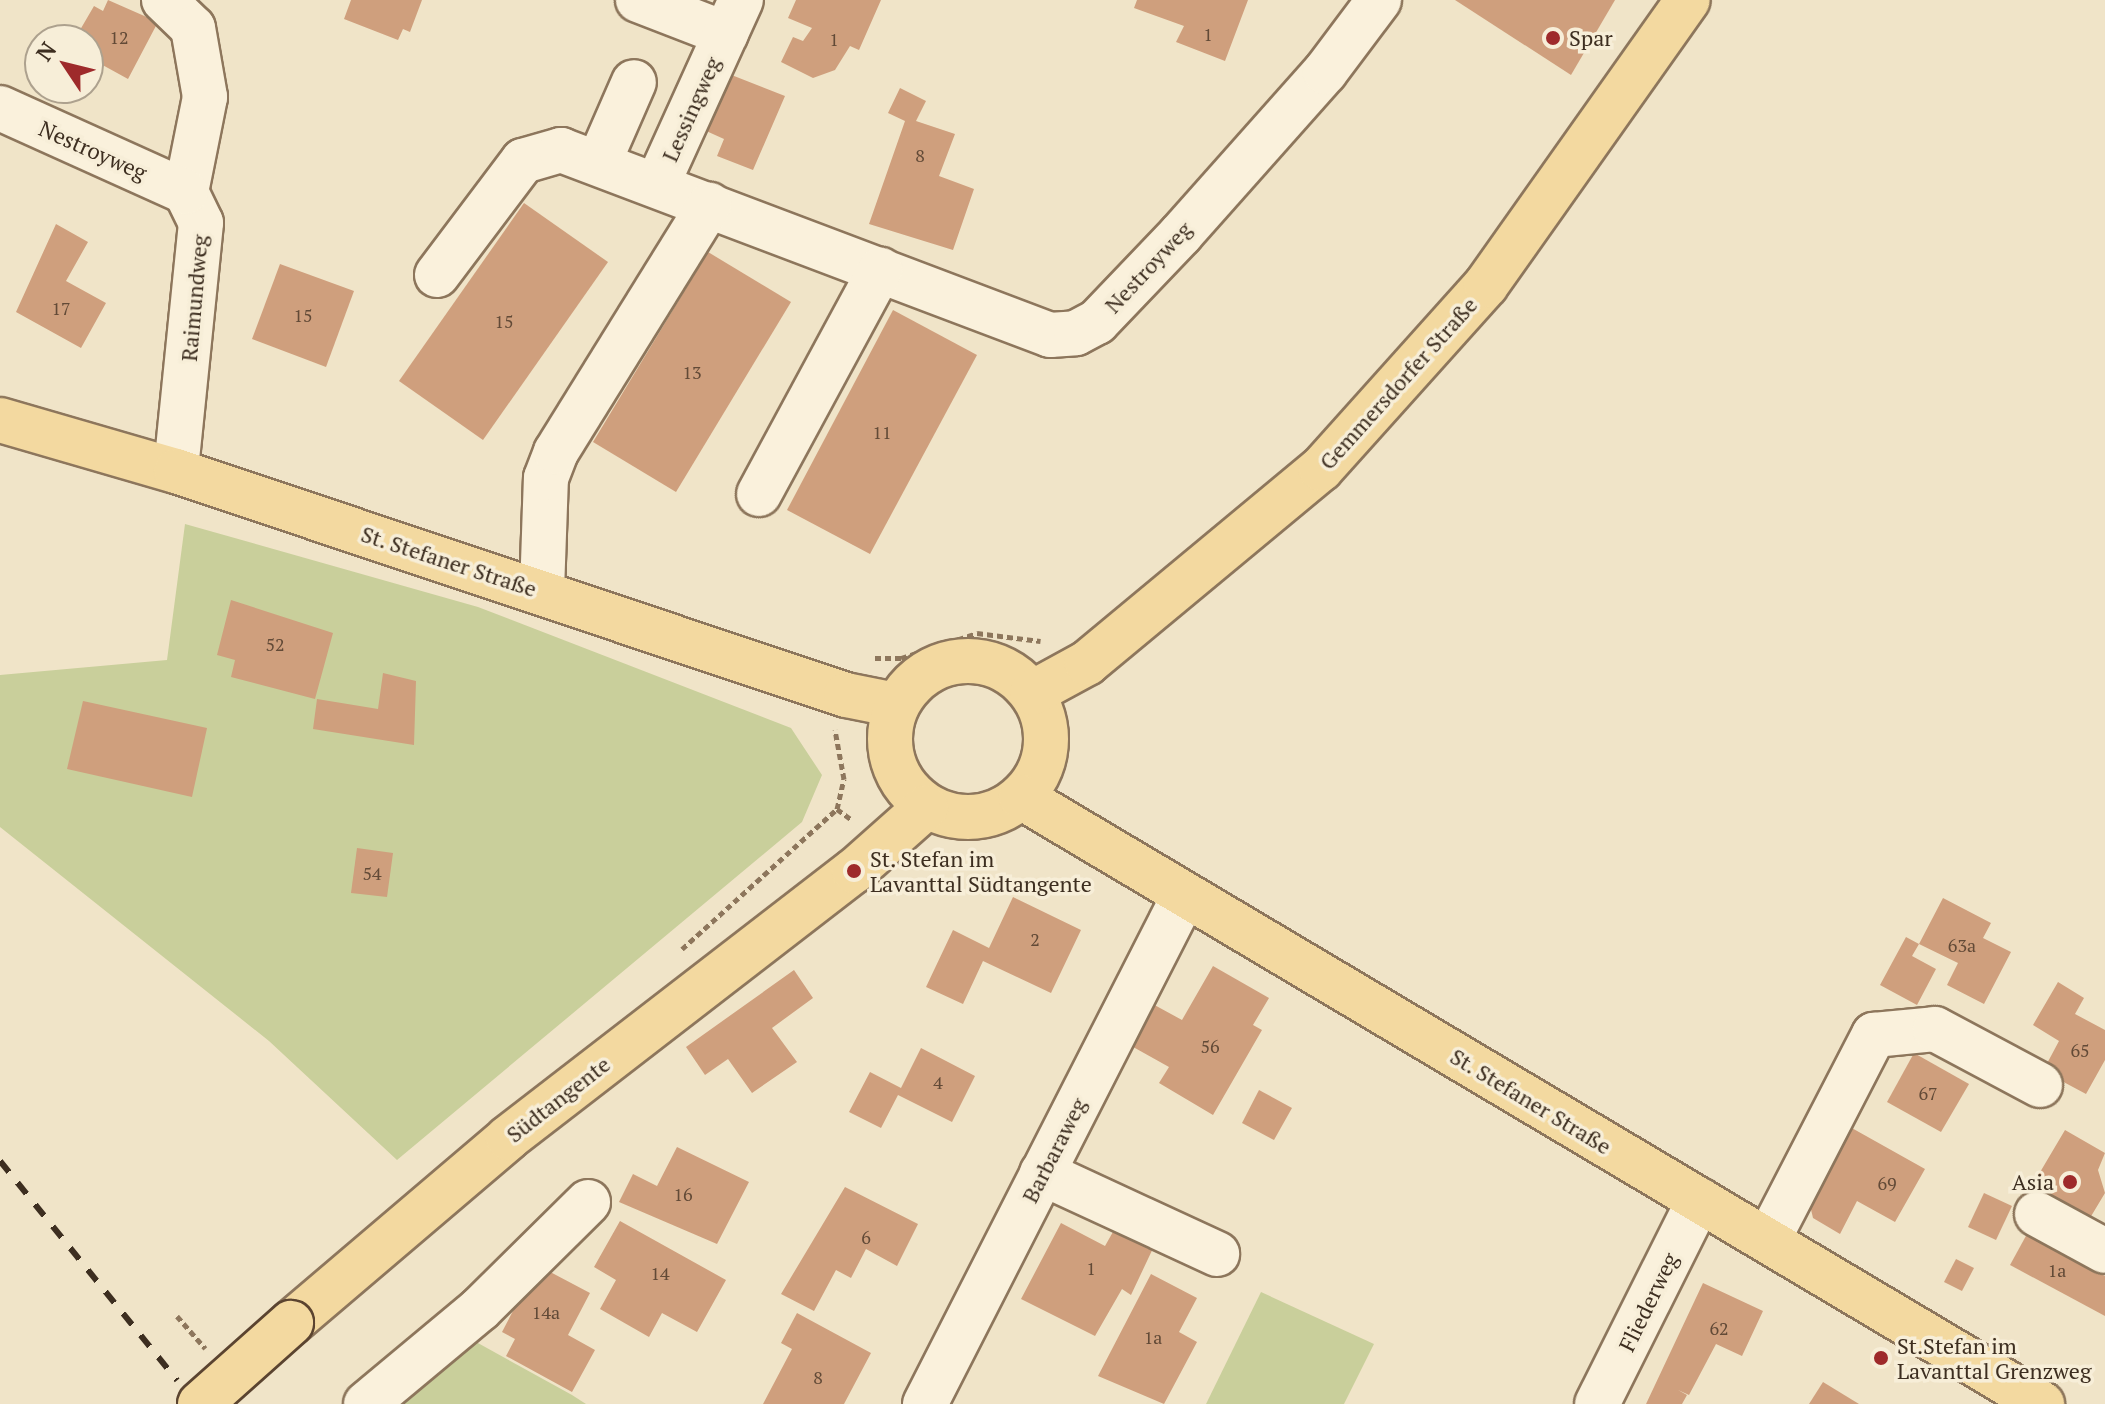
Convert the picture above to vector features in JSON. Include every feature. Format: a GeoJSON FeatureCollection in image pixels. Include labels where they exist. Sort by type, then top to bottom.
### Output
{"type":"FeatureCollection","features":[{"type":"Feature","properties":{"kind":"main road","name":"Gemmersdorfer Straße"},"geometry":{"type":"LineString","coordinates":[[1032,693],[1087,663],[1321,469],[1486,285],[1688,0]]}},
{"type":"Feature","properties":{"kind":"main road","name":"St. Stefaner Straße"},"geometry":{"type":"LineString","coordinates":[[0,420],[176,471],[846,695],[896,705]]}},
{"type":"Feature","properties":{"kind":"main road"},"geometry":{"type":"LineString","coordinates":[[977,660],[1011,673],[1032,693],[1045,721],[1045,756],[1021,797],[974,818],[926,807],[897,775],[889,745],[896,705],[909,686],[950,662],[977,660]]}},
{"type":"Feature","properties":{"kind":"main road","name":"St. Stefaner Straße"},"geometry":{"type":"LineString","coordinates":[[1021,797],[2042,1404]]}},
{"type":"Feature","properties":{"kind":"main road","name":"Südtangente"},"geometry":{"type":"LineString","coordinates":[[200,1404],[508,1138],[854,871],[926,807]]}},
{"type":"Feature","properties":{"kind":"street"},"geometry":{"type":"LineString","coordinates":[[164,0],[193,28],[204,59],[205,97],[186,192]]}},
{"type":"Feature","properties":{"kind":"street","name":"Lessingweg"},"geometry":{"type":"LineString","coordinates":[[638,0],[733,17],[657,185]]}},
{"type":"Feature","properties":{"kind":"street","name":"Nestroyweg"},"geometry":{"type":"LineString","coordinates":[[437,275],[523,161],[561,150],[1050,335],[1097,322],[1325,72],[1379,0]]}},
{"type":"Feature","properties":{"kind":"street"},"geometry":{"type":"LineString","coordinates":[[599,162],[634,82]]}},
{"type":"Feature","properties":{"kind":"street","name":"Nestroyweg"},"geometry":{"type":"LineString","coordinates":[[0,108],[186,192]]}},
{"type":"Feature","properties":{"kind":"street","name":"Raimundweg"},"geometry":{"type":"LineString","coordinates":[[176,471],[201,223],[186,192]]}},
{"type":"Feature","properties":{"kind":"street"},"geometry":{"type":"LineString","coordinates":[[542,591],[546,478],[556,452],[709,205]]}},
{"type":"Feature","properties":{"kind":"street"},"geometry":{"type":"LineString","coordinates":[[759,494],[880,270]]}},
{"type":"Feature","properties":{"kind":"street","name":"Barbaraweg"},"geometry":{"type":"LineString","coordinates":[[925,1404],[1184,896]]}},
{"type":"Feature","properties":{"kind":"street"},"geometry":{"type":"LineString","coordinates":[[1768,1240],[1874,1035],[1935,1029],[2040,1085]]}},
{"type":"Feature","properties":{"kind":"street"},"geometry":{"type":"LineString","coordinates":[[1042,1173],[1217,1254]]}},
{"type":"Feature","properties":{"kind":"street","name":"Fliederweg"},"geometry":{"type":"LineString","coordinates":[[1597,1404],[1699,1200]]}},
{"type":"Feature","properties":{"kind":"street"},"geometry":{"type":"LineString","coordinates":[[366,1404],[480,1309],[588,1202]]}},
{"type":"Feature","properties":{"kind":"street"},"geometry":{"type":"LineString","coordinates":[[2037,1214],[2105,1251]]}},
{"type":"Feature","properties":{"kind":"path"},"geometry":{"type":"LineString","coordinates":[[857,658],[901,658],[977,633],[1056,640]]}},
{"type":"Feature","properties":{"kind":"path"},"geometry":{"type":"LineString","coordinates":[[177,1316],[209,1352]]}},
{"type":"Feature","properties":{"kind":"green space"},"geometry":{"type":"Polygon","coordinates":[[[185,524],[478,607],[791,728],[822,775],[802,822],[397,1160],[269,1041],[0,827],[0,675],[167,660],[185,524]]]}},
{"type":"Feature","properties":{"kind":"green space"},"geometry":{"type":"Polygon","coordinates":[[[1261,1292],[1374,1344],[1344,1404],[1206,1404],[1261,1292]]]}},
{"type":"Feature","properties":{"kind":"green space"},"geometry":{"type":"Polygon","coordinates":[[[467,1337],[572,1395],[586,1404],[384,1404],[467,1337]]]}},
{"type":"Feature","properties":{"kind":"building"},"geometry":{"type":"Polygon","coordinates":[[[108,0],[158,22],[128,79],[104,66],[104,24],[84,24],[94,6],[103,11],[108,0]]]}},
{"type":"Feature","properties":{"kind":"building"},"geometry":{"type":"Polygon","coordinates":[[[351,0],[422,0],[410,32],[403,29],[398,40],[344,19],[351,0]]]}},
{"type":"Feature","properties":{"kind":"building"},"geometry":{"type":"Polygon","coordinates":[[[796,0],[881,0],[859,50],[850,46],[835,70],[813,78],[781,62],[793,37],[803,41],[812,28],[788,18],[796,0]]]}},
{"type":"Feature","properties":{"kind":"building"},"geometry":{"type":"Polygon","coordinates":[[[1137,0],[1248,0],[1225,61],[1176,42],[1184,26],[1134,8],[1137,0]]]}},
{"type":"Feature","properties":{"kind":"building","name":"Spar"},"geometry":{"type":"Polygon","coordinates":[[[1455,0],[1615,0],[1571,75],[1455,0]]]}},
{"type":"Feature","properties":{"kind":"building"},"geometry":{"type":"Polygon","coordinates":[[[729,74],[785,96],[753,170],[717,156],[724,139],[704,130],[729,74]]]}},
{"type":"Feature","properties":{"kind":"building"},"geometry":{"type":"Polygon","coordinates":[[[900,88],[926,101],[916,121],[955,134],[939,176],[974,189],[953,250],[869,224],[905,121],[888,113],[900,88]]]}},
{"type":"Feature","properties":{"kind":"building"},"geometry":{"type":"Polygon","coordinates":[[[524,203],[608,262],[483,440],[399,381],[524,203]]]}},
{"type":"Feature","properties":{"kind":"building"},"geometry":{"type":"Polygon","coordinates":[[[56,224],[88,242],[66,281],[106,303],[81,348],[16,312],[56,224]]]}},
{"type":"Feature","properties":{"kind":"building"},"geometry":{"type":"Polygon","coordinates":[[[708,252],[791,302],[676,492],[593,442],[708,252]]]}},
{"type":"Feature","properties":{"kind":"building"},"geometry":{"type":"Polygon","coordinates":[[[280,264],[354,291],[326,367],[252,339],[280,264]]]}},
{"type":"Feature","properties":{"kind":"building"},"geometry":{"type":"Polygon","coordinates":[[[893,310],[977,355],[870,554],[787,510],[893,310]]]}},
{"type":"Feature","properties":{"kind":"building"},"geometry":{"type":"Polygon","coordinates":[[[231,600],[333,633],[315,699],[231,677],[235,660],[217,655],[231,600]]]}},
{"type":"Feature","properties":{"kind":"building"},"geometry":{"type":"Polygon","coordinates":[[[383,673],[416,681],[414,745],[313,729],[317,699],[378,709],[383,673]]]}},
{"type":"Feature","properties":{"kind":"building"},"geometry":{"type":"Polygon","coordinates":[[[83,701],[207,728],[192,797],[67,769],[83,701]]]}},
{"type":"Feature","properties":{"kind":"building"},"geometry":{"type":"Polygon","coordinates":[[[357,848],[393,853],[387,897],[351,893],[357,848]]]}},
{"type":"Feature","properties":{"kind":"building"},"geometry":{"type":"Polygon","coordinates":[[[1013,897],[1081,930],[1051,993],[983,961],[963,1004],[926,987],[953,930],[989,948],[1013,897]]]}},
{"type":"Feature","properties":{"kind":"building"},"geometry":{"type":"Polygon","coordinates":[[[1943,898],[1991,923],[1983,938],[2011,952],[1984,1004],[1947,985],[1958,963],[1919,944],[1943,898]]]}},
{"type":"Feature","properties":{"kind":"building"},"geometry":{"type":"Polygon","coordinates":[[[1906,937],[1919,944],[1912,956],[1936,969],[1917,1005],[1880,985],[1906,937]]]}},
{"type":"Feature","properties":{"kind":"building"},"geometry":{"type":"Polygon","coordinates":[[[1213,966],[1269,998],[1253,1025],[1262,1030],[1213,1115],[1159,1083],[1169,1067],[1126,1043],[1149,1002],[1182,1020],[1213,966]]]}},
{"type":"Feature","properties":{"kind":"building"},"geometry":{"type":"Polygon","coordinates":[[[794,970],[813,998],[772,1028],[797,1062],[752,1093],[728,1059],[705,1075],[686,1047],[794,970]]]}},
{"type":"Feature","properties":{"kind":"building"},"geometry":{"type":"Polygon","coordinates":[[[2058,982],[2084,998],[2075,1014],[2105,1030],[2105,1060],[2086,1094],[2043,1071],[2059,1041],[2033,1025],[2058,982]]]}},
{"type":"Feature","properties":{"kind":"building"},"geometry":{"type":"Polygon","coordinates":[[[921,1048],[975,1076],[952,1122],[898,1095],[881,1128],[849,1112],[870,1072],[901,1088],[921,1048]]]}},
{"type":"Feature","properties":{"kind":"building"},"geometry":{"type":"Polygon","coordinates":[[[1914,1053],[1969,1084],[1941,1132],[1887,1102],[1914,1053]]]}},
{"type":"Feature","properties":{"kind":"building"},"geometry":{"type":"Polygon","coordinates":[[[1259,1090],[1292,1108],[1274,1140],[1242,1123],[1259,1090]]]}},
{"type":"Feature","properties":{"kind":"building"},"geometry":{"type":"Polygon","coordinates":[[[1850,1127],[1925,1169],[1895,1222],[1857,1201],[1840,1234],[1813,1218],[1809,1201],[1850,1127]]]}},
{"type":"Feature","properties":{"kind":"building","name":"Asia"},"geometry":{"type":"Polygon","coordinates":[[[2065,1130],[2105,1153],[2098,1170],[2105,1193],[2087,1223],[2030,1189],[2065,1130]]]}},
{"type":"Feature","properties":{"kind":"building"},"geometry":{"type":"Polygon","coordinates":[[[677,1147],[749,1182],[717,1244],[619,1202],[633,1174],[657,1186],[677,1147]]]}},
{"type":"Feature","properties":{"kind":"building"},"geometry":{"type":"Polygon","coordinates":[[[845,1187],[918,1224],[897,1266],[866,1249],[851,1278],[836,1270],[814,1311],[781,1294],[845,1187]]]}},
{"type":"Feature","properties":{"kind":"building"},"geometry":{"type":"Polygon","coordinates":[[[1984,1193],[2012,1206],[1996,1240],[1968,1227],[1984,1193]]]}},
{"type":"Feature","properties":{"kind":"building"},"geometry":{"type":"Polygon","coordinates":[[[620,1221],[726,1280],[697,1332],[662,1313],[649,1337],[600,1309],[616,1280],[594,1267],[620,1221]]]}},
{"type":"Feature","properties":{"kind":"building"},"geometry":{"type":"Polygon","coordinates":[[[1061,1223],[1105,1246],[1118,1223],[1156,1242],[1131,1295],[1122,1289],[1095,1336],[1021,1299],[1061,1223]]]}},
{"type":"Feature","properties":{"kind":"building"},"geometry":{"type":"Polygon","coordinates":[[[2027,1234],[2105,1276],[2105,1316],[2010,1265],[2027,1234]]]}},
{"type":"Feature","properties":{"kind":"building"},"geometry":{"type":"Polygon","coordinates":[[[1956,1259],[1974,1268],[1962,1291],[1944,1282],[1956,1259]]]}},
{"type":"Feature","properties":{"kind":"building"},"geometry":{"type":"Polygon","coordinates":[[[537,1265],[590,1293],[568,1335],[595,1350],[572,1392],[506,1356],[515,1339],[502,1332],[537,1265]]]}},
{"type":"Feature","properties":{"kind":"building"},"geometry":{"type":"Polygon","coordinates":[[[1151,1274],[1197,1298],[1179,1332],[1197,1342],[1164,1404],[1098,1376],[1151,1274]]]}},
{"type":"Feature","properties":{"kind":"building"},"geometry":{"type":"Polygon","coordinates":[[[1703,1283],[1763,1311],[1742,1356],[1716,1344],[1689,1395],[1678,1390],[1687,1395],[1682,1404],[1646,1404],[1703,1283]]]}},
{"type":"Feature","properties":{"kind":"building"},"geometry":{"type":"Polygon","coordinates":[[[797,1313],[871,1353],[844,1404],[763,1404],[792,1349],[781,1343],[797,1313]]]}},
{"type":"Feature","properties":{"kind":"building"},"geometry":{"type":"Polygon","coordinates":[[[1823,1382],[1859,1404],[1809,1404],[1823,1382]]]}},
{"type":"Feature","properties":{"kind":"railway"},"geometry":{"type":"LineString","coordinates":[[0,1161],[177,1380]]}},
{"type":"Feature","properties":{"kind":"place","name":"Spar"},"geometry":{"type":"Point","coordinates":[1553,38]}},
{"type":"Feature","properties":{"kind":"place","name":"St. Stefan im Lavanttal Südtangente"},"geometry":{"type":"Point","coordinates":[854,871]}},
{"type":"Feature","properties":{"kind":"place","name":"Asia"},"geometry":{"type":"Point","coordinates":[2070,1182]}},
{"type":"Feature","properties":{"kind":"place","name":"St.Stefan im Lavanttal Grenzweg"},"geometry":{"type":"Point","coordinates":[1881,1358]}}]}
